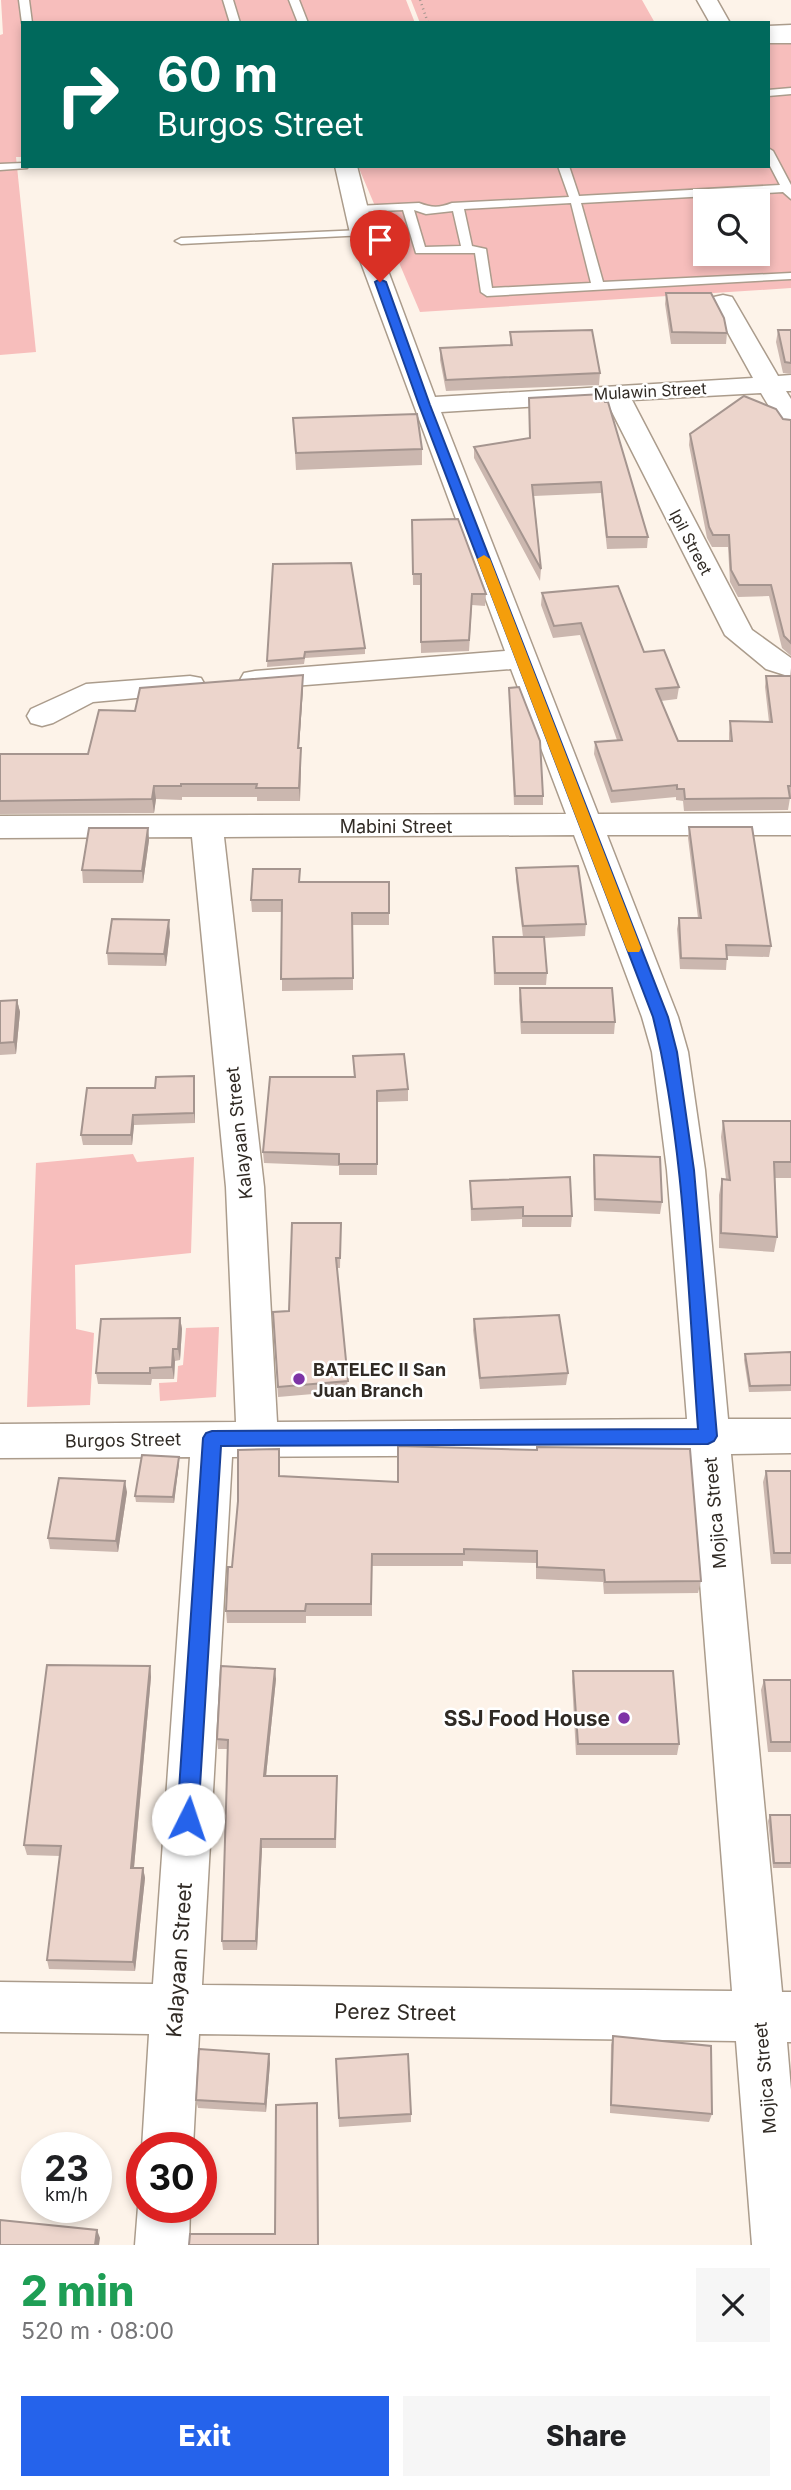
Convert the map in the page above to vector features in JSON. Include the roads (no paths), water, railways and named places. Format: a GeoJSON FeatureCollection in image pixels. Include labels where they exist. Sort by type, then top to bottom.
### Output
{"type":"FeatureCollection","features":[{"type":"Feature","properties":{"kind":"street"},"geometry":{"type":"LineString","coordinates":[[707,0],[719,21]]}},
{"type":"Feature","properties":{"kind":"street"},"geometry":{"type":"LineString","coordinates":[[770,32],[791,31]]}},
{"type":"Feature","properties":{"kind":"street","name":"Mojica Street"},"geometry":{"type":"LineString","coordinates":[[346,168],[359,221],[425,405],[660,1017],[670,1052],[686,1170],[708,1436],[775,2017],[779,2245]]}},
{"type":"Feature","properties":{"kind":"street"},"geometry":{"type":"LineString","coordinates":[[723,302],[780,383],[791,422]]}},
{"type":"Feature","properties":{"kind":"street","name":"Mulawin Street"},"geometry":{"type":"LineString","coordinates":[[425,405],[780,383]]}},
{"type":"Feature","properties":{"kind":"street","name":"Ipil Street"},"geometry":{"type":"LineString","coordinates":[[615,393],[740,635],[777,663],[791,668]]}},
{"type":"Feature","properties":{"kind":"street"},"geometry":{"type":"LineString","coordinates":[[42,716],[86,693],[522,659]]}},
{"type":"Feature","properties":{"kind":"street","name":"Mabini Street"},"geometry":{"type":"LineString","coordinates":[[0,827],[791,824]]}},
{"type":"Feature","properties":{"kind":"street","name":"Kalayaan Street"},"geometry":{"type":"LineString","coordinates":[[207,827],[245,1187],[257,1439]]}},
{"type":"Feature","properties":{"kind":"street","name":"Burgos Street"},"geometry":{"type":"LineString","coordinates":[[0,1441],[791,1436]]}},
{"type":"Feature","properties":{"kind":"street","name":"Kalayaan Street"},"geometry":{"type":"LineString","coordinates":[[168,2132],[212,1438]]}},
{"type":"Feature","properties":{"kind":"street","name":"Perez Street"},"geometry":{"type":"LineString","coordinates":[[0,2007],[775,2017]]}},
{"type":"Feature","properties":{"kind":"street"},"geometry":{"type":"LineString","coordinates":[[162,2245],[163,2223]]}},
{"type":"Feature","properties":{"kind":"lane"},"geometry":{"type":"LineString","coordinates":[[24,0],[27,21]]}},
{"type":"Feature","properties":{"kind":"lane"},"geometry":{"type":"LineString","coordinates":[[228,0],[234,21]]}},
{"type":"Feature","properties":{"kind":"lane"},"geometry":{"type":"LineString","coordinates":[[294,0],[302,21]]}},
{"type":"Feature","properties":{"kind":"lane"},"geometry":{"type":"LineString","coordinates":[[770,40],[791,40]]}},
{"type":"Feature","properties":{"kind":"lane"},"geometry":{"type":"LineString","coordinates":[[770,93],[791,91]]}},
{"type":"Feature","properties":{"kind":"lane"},"geometry":{"type":"LineString","coordinates":[[181,241],[359,221],[413,207],[426,211],[448,210],[455,206],[575,199],[790,191],[770,155]]}},
{"type":"Feature","properties":{"kind":"lane"},"geometry":{"type":"LineString","coordinates":[[0,167],[21,166]]}},
{"type":"Feature","properties":{"kind":"lane"},"geometry":{"type":"LineString","coordinates":[[564,168],[575,199],[598,287]]}},
{"type":"Feature","properties":{"kind":"lane"},"geometry":{"type":"LineString","coordinates":[[455,206],[467,249]]}},
{"type":"Feature","properties":{"kind":"lane"},"geometry":{"type":"LineString","coordinates":[[413,207],[420,251],[480,249],[487,292],[791,276]]}},
{"type":"Feature","properties":{"kind":"place","name":"BATELEC II San Juan Branch"},"geometry":{"type":"Point","coordinates":[299,1379]}},
{"type":"Feature","properties":{"kind":"place","name":"SSJ Food House"},"geometry":{"type":"Point","coordinates":[624,1718]}}]}
